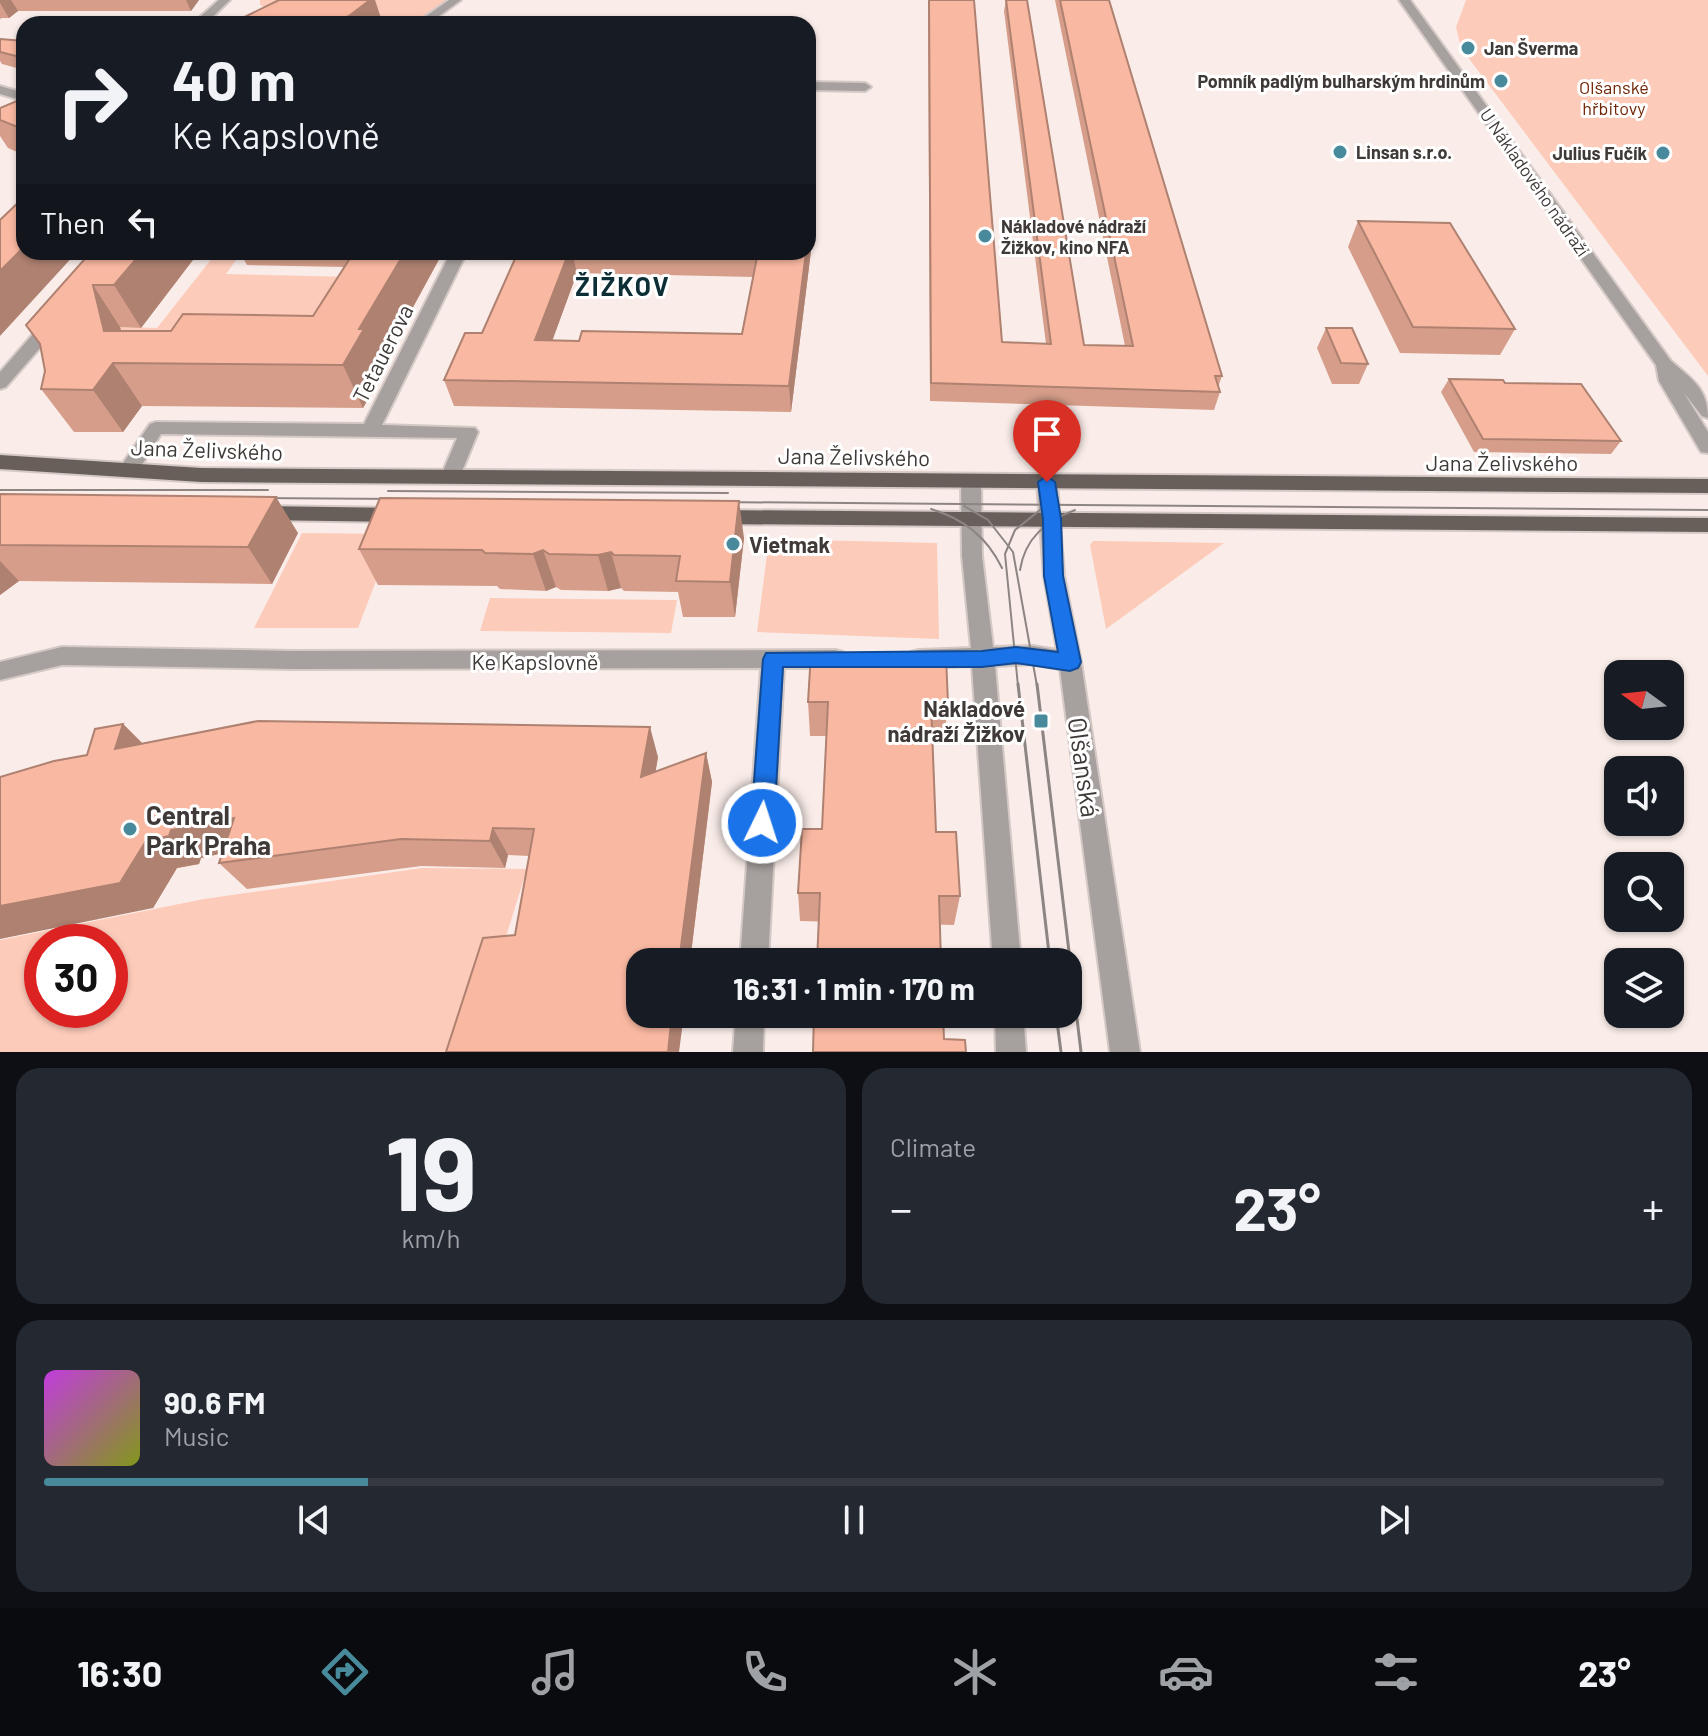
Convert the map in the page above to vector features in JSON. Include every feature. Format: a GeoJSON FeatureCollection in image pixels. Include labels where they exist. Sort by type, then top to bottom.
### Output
{"type":"FeatureCollection","features":[{"type":"Feature","properties":{"kind":"main road","name":"Jana Želivského"},"geometry":{"type":"LineString","coordinates":[[0,462],[201,475],[1708,486]]}},
{"type":"Feature","properties":{"kind":"main road"},"geometry":{"type":"LineString","coordinates":[[237,513],[421,515]]}},
{"type":"Feature","properties":{"kind":"main road"},"geometry":{"type":"LineString","coordinates":[[693,517],[1708,525]]}},
{"type":"Feature","properties":{"kind":"street"},"geometry":{"type":"LineString","coordinates":[[207,16],[225,0]]}},
{"type":"Feature","properties":{"kind":"street"},"geometry":{"type":"LineString","coordinates":[[433,16],[456,0]]}},
{"type":"Feature","properties":{"kind":"street","name":"U Nákladového nádraží"},"geometry":{"type":"LineString","coordinates":[[1404,0],[1665,365],[1685,382],[1708,412]]}},
{"type":"Feature","properties":{"kind":"street"},"geometry":{"type":"LineString","coordinates":[[816,86],[865,87]]}},
{"type":"Feature","properties":{"kind":"street","name":"Tetauerova"},"geometry":{"type":"LineString","coordinates":[[451,476],[469,432],[370,430],[455,260]]}},
{"type":"Feature","properties":{"kind":"street"},"geometry":{"type":"LineString","coordinates":[[0,383],[62,312]]}},
{"type":"Feature","properties":{"kind":"street","name":"U Nákladového nádraží"},"geometry":{"type":"LineString","coordinates":[[1665,365],[1668,381],[1708,447]]}},
{"type":"Feature","properties":{"kind":"street"},"geometry":{"type":"LineString","coordinates":[[128,471],[156,428],[370,430]]}},
{"type":"Feature","properties":{"kind":"street"},"geometry":{"type":"LineString","coordinates":[[971,482],[970,517],[1006,948]]}},
{"type":"Feature","properties":{"kind":"street","name":"Olšanská"},"geometry":{"type":"LineString","coordinates":[[1047,482],[1054,576],[1070,662],[1125,1052]]}},
{"type":"Feature","properties":{"kind":"street"},"geometry":{"type":"LineString","coordinates":[[901,659],[982,659],[1033,655],[1070,662]]}},
{"type":"Feature","properties":{"kind":"street","name":"Ke Kapslovně"},"geometry":{"type":"LineString","coordinates":[[0,671],[62,656],[293,660],[853,659]]}},
{"type":"Feature","properties":{"kind":"street"},"geometry":{"type":"LineString","coordinates":[[755,948],[773,659]]}},
{"type":"Feature","properties":{"kind":"street"},"geometry":{"type":"LineString","coordinates":[[748,1052],[749,1028]]}},
{"type":"Feature","properties":{"kind":"street"},"geometry":{"type":"LineString","coordinates":[[1010,1028],[1011,1052]]}},
{"type":"Feature","properties":{"kind":"green space"},"geometry":{"type":"Polygon","coordinates":[[[260,0],[448,0],[424,16],[282,14],[260,5],[260,0]]]}},
{"type":"Feature","properties":{"kind":"green space","name":"Olšanské hřbitovy"},"geometry":{"type":"Polygon","coordinates":[[[1466,0],[1708,0],[1708,376],[1461,48],[1456,27],[1466,0]]]}},
{"type":"Feature","properties":{"kind":"green space"},"geometry":{"type":"Polygon","coordinates":[[[211,260],[236,260],[226,274],[354,277],[334,328],[109,339],[119,327],[157,328],[211,260]]]}},
{"type":"Feature","properties":{"kind":"green space"},"geometry":{"type":"Polygon","coordinates":[[[302,533],[394,534],[358,628],[254,628],[302,533]]]}},
{"type":"Feature","properties":{"kind":"green space"},"geometry":{"type":"Polygon","coordinates":[[[769,539],[937,543],[939,639],[757,632],[769,539]]]}},
{"type":"Feature","properties":{"kind":"green space"},"geometry":{"type":"Polygon","coordinates":[[[1093,541],[1224,543],[1106,629],[1090,545],[1093,541]]]}},
{"type":"Feature","properties":{"kind":"green space"},"geometry":{"type":"Polygon","coordinates":[[[490,598],[677,600],[671,633],[480,631],[490,598]]]}},
{"type":"Feature","properties":{"kind":"green space"},"geometry":{"type":"Polygon","coordinates":[[[422,868],[527,869],[470,1052],[0,1052],[0,940],[24,935],[24,1028],[128,1028],[128,924],[80,924],[204,899],[422,868]]]}},
{"type":"Feature","properties":{"kind":"building"},"geometry":{"type":"Polygon","coordinates":[[[279,0],[370,0],[349,16],[246,16],[279,0]]]}},
{"type":"Feature","properties":{"kind":"building"},"geometry":{"type":"Polygon","coordinates":[[[929,0],[974,0],[1002,342],[1051,344],[1006,0],[1027,0],[1084,345],[1133,346],[1060,0],[1109,0],[1222,376],[1215,376],[1220,392],[931,383],[929,0]]]}},
{"type":"Feature","properties":{"kind":"building"},"geometry":{"type":"Polygon","coordinates":[[[0,39],[16,40],[16,56],[0,52],[0,39]]]}},
{"type":"Feature","properties":{"kind":"building"},"geometry":{"type":"Polygon","coordinates":[[[16,101],[16,126],[0,120],[0,108],[16,101]]]}},
{"type":"Feature","properties":{"kind":"building"},"geometry":{"type":"Polygon","coordinates":[[[16,205],[16,255],[0,271],[0,220],[16,205]]]}},
{"type":"Feature","properties":{"kind":"building"},"geometry":{"type":"Polygon","coordinates":[[[1358,221],[1450,223],[1515,329],[1413,327],[1358,221]]]}},
{"type":"Feature","properties":{"kind":"building"},"geometry":{"type":"Polygon","coordinates":[[[84,260],[135,260],[114,285],[93,285],[104,331],[171,331],[183,314],[313,316],[349,260],[400,260],[359,329],[364,329],[343,365],[113,363],[93,390],[41,389],[45,371],[40,344],[26,325],[84,260]]]}},
{"type":"Feature","properties":{"kind":"building"},"geometry":{"type":"Polygon","coordinates":[[[514,260],[566,260],[535,340],[579,341],[582,331],[742,334],[756,260],[805,260],[789,386],[444,380],[465,333],[482,333],[514,260]]]}},
{"type":"Feature","properties":{"kind":"building"},"geometry":{"type":"Polygon","coordinates":[[[1326,328],[1352,328],[1368,364],[1341,363],[1326,328]]]}},
{"type":"Feature","properties":{"kind":"building"},"geometry":{"type":"Polygon","coordinates":[[[1449,379],[1581,384],[1621,441],[1483,439],[1449,379]]]}},
{"type":"Feature","properties":{"kind":"building"},"geometry":{"type":"Polygon","coordinates":[[[0,494],[276,497],[248,547],[0,545],[0,494]]]}},
{"type":"Feature","properties":{"kind":"building"},"geometry":{"type":"Polygon","coordinates":[[[380,498],[739,501],[730,582],[676,581],[680,556],[614,555],[611,552],[598,555],[549,554],[543,550],[533,554],[485,553],[482,550],[359,549],[380,498]]]}},
{"type":"Feature","properties":{"kind":"building"},"geometry":{"type":"Polygon","coordinates":[[[811,653],[946,656],[948,704],[931,704],[936,832],[956,832],[960,896],[939,896],[941,948],[818,948],[820,893],[798,893],[802,829],[822,829],[828,702],[808,702],[811,653]]]}},
{"type":"Feature","properties":{"kind":"building"},"geometry":{"type":"Polygon","coordinates":[[[258,721],[650,727],[641,777],[706,753],[681,948],[626,948],[626,1028],[671,1028],[668,1052],[446,1052],[483,938],[515,935],[534,829],[493,828],[490,841],[401,839],[219,863],[234,818],[171,830],[169,836],[146,841],[120,883],[0,906],[0,777],[87,755],[95,729],[123,724],[115,749],[258,721]]]}},
{"type":"Feature","properties":{"kind":"building"},"geometry":{"type":"Polygon","coordinates":[[[814,1028],[944,1028],[944,1039],[965,1040],[966,1052],[813,1052],[814,1028]]]}},
{"type":"Feature","properties":{"kind":"tram line"},"geometry":{"type":"LineString","coordinates":[[0,490],[268,490]]}},
{"type":"Feature","properties":{"kind":"tram line"},"geometry":{"type":"LineString","coordinates":[[388,491],[728,493]]}},
{"type":"Feature","properties":{"kind":"tram line"},"geometry":{"type":"LineString","coordinates":[[256,498],[400,499]]}},
{"type":"Feature","properties":{"kind":"tram line"},"geometry":{"type":"LineString","coordinates":[[716,502],[1708,510]]}},
{"type":"Feature","properties":{"kind":"tram line"},"geometry":{"type":"LineString","coordinates":[[964,506],[988,520],[1008,546]]}},
{"type":"Feature","properties":{"kind":"tram line"},"geometry":{"type":"LineString","coordinates":[[1008,546],[1015,530],[1045,506]]}},
{"type":"Feature","properties":{"kind":"tram line"},"geometry":{"type":"LineString","coordinates":[[931,509],[954,518],[982,538],[1002,568]]}},
{"type":"Feature","properties":{"kind":"tram line"},"geometry":{"type":"LineString","coordinates":[[1020,570],[1027,549],[1038,532],[1075,510]]}},
{"type":"Feature","properties":{"kind":"tram line"},"geometry":{"type":"LineString","coordinates":[[1008,546],[1013,552],[1037,686]]}},
{"type":"Feature","properties":{"kind":"tram line"},"geometry":{"type":"LineString","coordinates":[[1008,546],[1005,554],[1018,686]]}},
{"type":"Feature","properties":{"kind":"tram line"},"geometry":{"type":"LineString","coordinates":[[1018,684],[1048,948]]}},
{"type":"Feature","properties":{"kind":"tram line"},"geometry":{"type":"LineString","coordinates":[[1037,684],[1081,1052]]}},
{"type":"Feature","properties":{"kind":"tram line"},"geometry":{"type":"LineString","coordinates":[[1058,1028],[1061,1052]]}},
{"type":"Feature","properties":{"kind":"place","name":"Jan Šverma"},"geometry":{"type":"Point","coordinates":[1468,48]}},
{"type":"Feature","properties":{"kind":"place","name":"Pomník padlým bulharským hrdinům"},"geometry":{"type":"Point","coordinates":[1501,81]}},
{"type":"Feature","properties":{"kind":"place","name":"Linsan s.r.o."},"geometry":{"type":"Point","coordinates":[1340,152]}},
{"type":"Feature","properties":{"kind":"place","name":"Julius Fučík"},"geometry":{"type":"Point","coordinates":[1663,153]}},
{"type":"Feature","properties":{"kind":"place","name":"Nákladové nádraží Žižkov, kino NFA"},"geometry":{"type":"Point","coordinates":[985,236]}},
{"type":"Feature","properties":{"kind":"place","name":"Vietmak"},"geometry":{"type":"Point","coordinates":[733,544]}},
{"type":"Feature","properties":{"kind":"place","name":"Nákladové nádraží Žižkov"},"geometry":{"type":"Point","coordinates":[1041,721]}},
{"type":"Feature","properties":{"kind":"place","name":"Central Park Praha"},"geometry":{"type":"Point","coordinates":[130,829]}},
{"type":"Feature","properties":{"kind":"district","name":"ŽIŽKOV"},"geometry":{"type":"Point","coordinates":[623,285]}},
{"type":"Feature","properties":{"kind":"route"},"geometry":{"type":"LineString","coordinates":[[762,823],[773,659],[982,659],[1033,655],[1070,662],[1051,558],[1052,519],[1047,482]]}}]}
